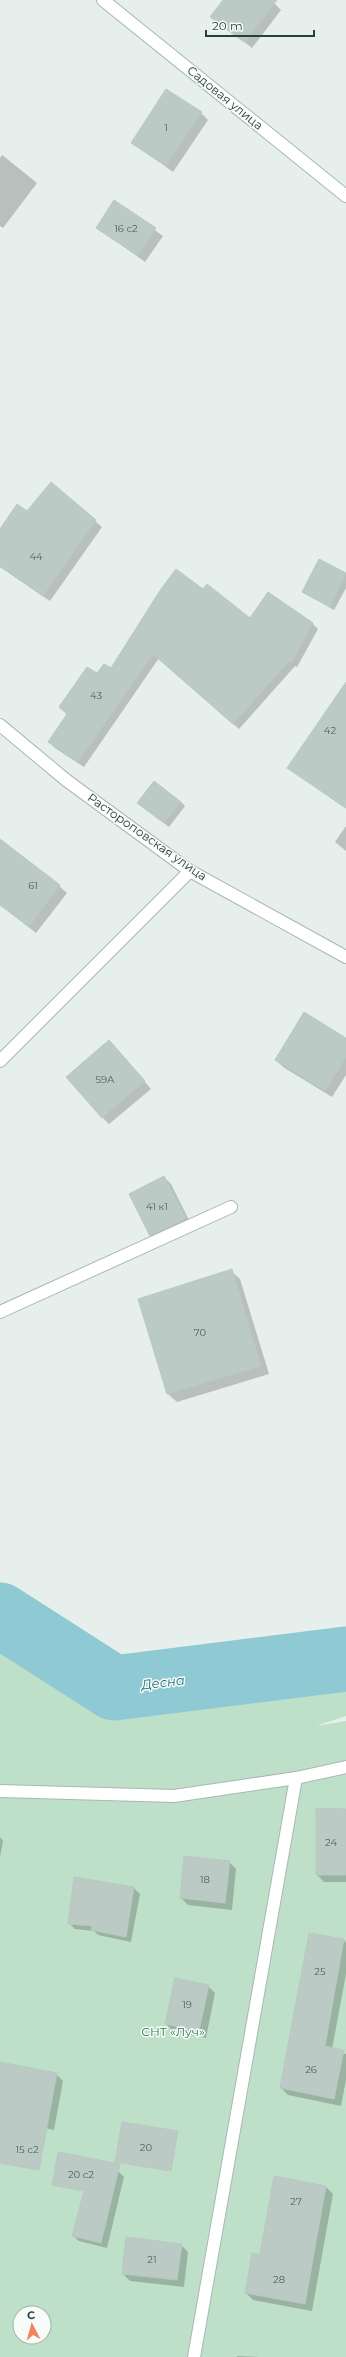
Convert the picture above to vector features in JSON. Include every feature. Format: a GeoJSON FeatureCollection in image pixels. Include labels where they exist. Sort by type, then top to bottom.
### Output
{"type":"FeatureCollection","features":[{"type":"Feature","properties":{"kind":"street","name":"Садовая улица"},"geometry":{"type":"LineString","coordinates":[[103,0],[346,196]]}},
{"type":"Feature","properties":{"kind":"street","name":"Растороповская улица"},"geometry":{"type":"LineString","coordinates":[[0,724],[66,780],[190,871],[346,957]]}},
{"type":"Feature","properties":{"kind":"street"},"geometry":{"type":"LineString","coordinates":[[0,1061],[190,871]]}},
{"type":"Feature","properties":{"kind":"street"},"geometry":{"type":"LineString","coordinates":[[0,1312],[231,1207]]}},
{"type":"Feature","properties":{"kind":"street"},"geometry":{"type":"LineString","coordinates":[[0,1792],[174,1796],[296,1778],[346,1767]]}},
{"type":"Feature","properties":{"kind":"street"},"geometry":{"type":"LineString","coordinates":[[194,2357],[296,1778]]}},
{"type":"Feature","properties":{"kind":"green space","name":"СНТ «Луч»"},"geometry":{"type":"Polygon","coordinates":[[[0,1636],[169,1695],[277,1681],[346,1665],[346,1716],[316,1726],[346,1721],[346,2357],[0,2357],[0,1636]]]}},
{"type":"Feature","properties":{"kind":"building"},"geometry":{"type":"Polygon","coordinates":[[[223,0],[277,0],[244,42],[210,17],[223,0]]]}},
{"type":"Feature","properties":{"kind":"building"},"geometry":{"type":"Polygon","coordinates":[[[166,89],[202,112],[166,166],[131,143],[166,89]]]}},
{"type":"Feature","properties":{"kind":"building"},"geometry":{"type":"Polygon","coordinates":[[[114,200],[156,228],[138,256],[96,228],[114,200]]]}},
{"type":"Feature","properties":{"kind":"building"},"geometry":{"type":"Polygon","coordinates":[[[51,482],[96,520],[43,596],[0,566],[0,529],[17,504],[27,511],[51,482]]]}},
{"type":"Feature","properties":{"kind":"building"},"geometry":{"type":"Polygon","coordinates":[[[319,559],[346,573],[330,607],[302,592],[319,559]]]}},
{"type":"Feature","properties":{"kind":"building"},"geometry":{"type":"Polygon","coordinates":[[[176,569],[203,589],[207,584],[250,618],[268,592],[313,623],[292,662],[289,661],[233,724],[153,654],[78,762],[48,742],[67,714],[59,707],[87,667],[97,673],[104,664],[111,668],[161,589],[176,569]]]}},
{"type":"Feature","properties":{"kind":"building"},"geometry":{"type":"Polygon","coordinates":[[[346,682],[346,808],[287,768],[346,682]]]}},
{"type":"Feature","properties":{"kind":"building"},"geometry":{"type":"Polygon","coordinates":[[[154,781],[181,802],[164,823],[137,803],[154,781]]]}},
{"type":"Feature","properties":{"kind":"building"},"geometry":{"type":"Polygon","coordinates":[[[0,839],[60,885],[29,927],[0,905],[0,839]]]}},
{"type":"Feature","properties":{"kind":"building"},"geometry":{"type":"Polygon","coordinates":[[[304,1012],[346,1038],[346,1057],[325,1091],[275,1060],[304,1012]]]}},
{"type":"Feature","properties":{"kind":"building"},"geometry":{"type":"Polygon","coordinates":[[[109,1040],[145,1081],[102,1118],[66,1077],[109,1040]]]}},
{"type":"Feature","properties":{"kind":"building"},"geometry":{"type":"Polygon","coordinates":[[[164,1176],[186,1218],[150,1236],[129,1194],[164,1176]]]}},
{"type":"Feature","properties":{"kind":"building"},"geometry":{"type":"Polygon","coordinates":[[[232,1269],[261,1366],[167,1394],[138,1299],[232,1269]]]}},
{"type":"Feature","properties":{"kind":"building"},"geometry":{"type":"Polygon","coordinates":[[[316,1808],[346,1809],[346,1875],[316,1875],[316,1808]]]}},
{"type":"Feature","properties":{"kind":"building"},"geometry":{"type":"Polygon","coordinates":[[[184,1856],[230,1861],[225,1903],[180,1898],[184,1856]]]}},
{"type":"Feature","properties":{"kind":"building"},"geometry":{"type":"Polygon","coordinates":[[[74,1877],[134,1887],[126,1937],[91,1930],[92,1926],[68,1924],[74,1877]]]}},
{"type":"Feature","properties":{"kind":"building"},"geometry":{"type":"Polygon","coordinates":[[[309,1933],[344,1939],[325,2046],[344,2050],[334,2099],[280,2088],[309,1933]]]}},
{"type":"Feature","properties":{"kind":"building"},"geometry":{"type":"Polygon","coordinates":[[[175,1978],[209,1985],[199,2031],[165,2024],[175,1978]]]}},
{"type":"Feature","properties":{"kind":"building"},"geometry":{"type":"Polygon","coordinates":[[[0,2062],[57,2073],[39,2170],[0,2163],[0,2062]]]}},
{"type":"Feature","properties":{"kind":"building"},"geometry":{"type":"Polygon","coordinates":[[[122,2122],[178,2131],[171,2171],[115,2162],[122,2122]]]}},
{"type":"Feature","properties":{"kind":"building"},"geometry":{"type":"Polygon","coordinates":[[[58,2152],[120,2164],[101,2243],[72,2236],[84,2191],[52,2185],[58,2152]]]}},
{"type":"Feature","properties":{"kind":"building"},"geometry":{"type":"Polygon","coordinates":[[[274,2176],[326,2186],[305,2304],[245,2293],[252,2253],[260,2254],[274,2176]]]}},
{"type":"Feature","properties":{"kind":"building"},"geometry":{"type":"Polygon","coordinates":[[[126,2237],[182,2244],[177,2280],[122,2274],[126,2237]]]}},
{"type":"Feature","properties":{"kind":"waterway","name":"Десна"},"geometry":{"type":"LineString","coordinates":[[0,1615],[114,1688],[346,1659]]}}]}
